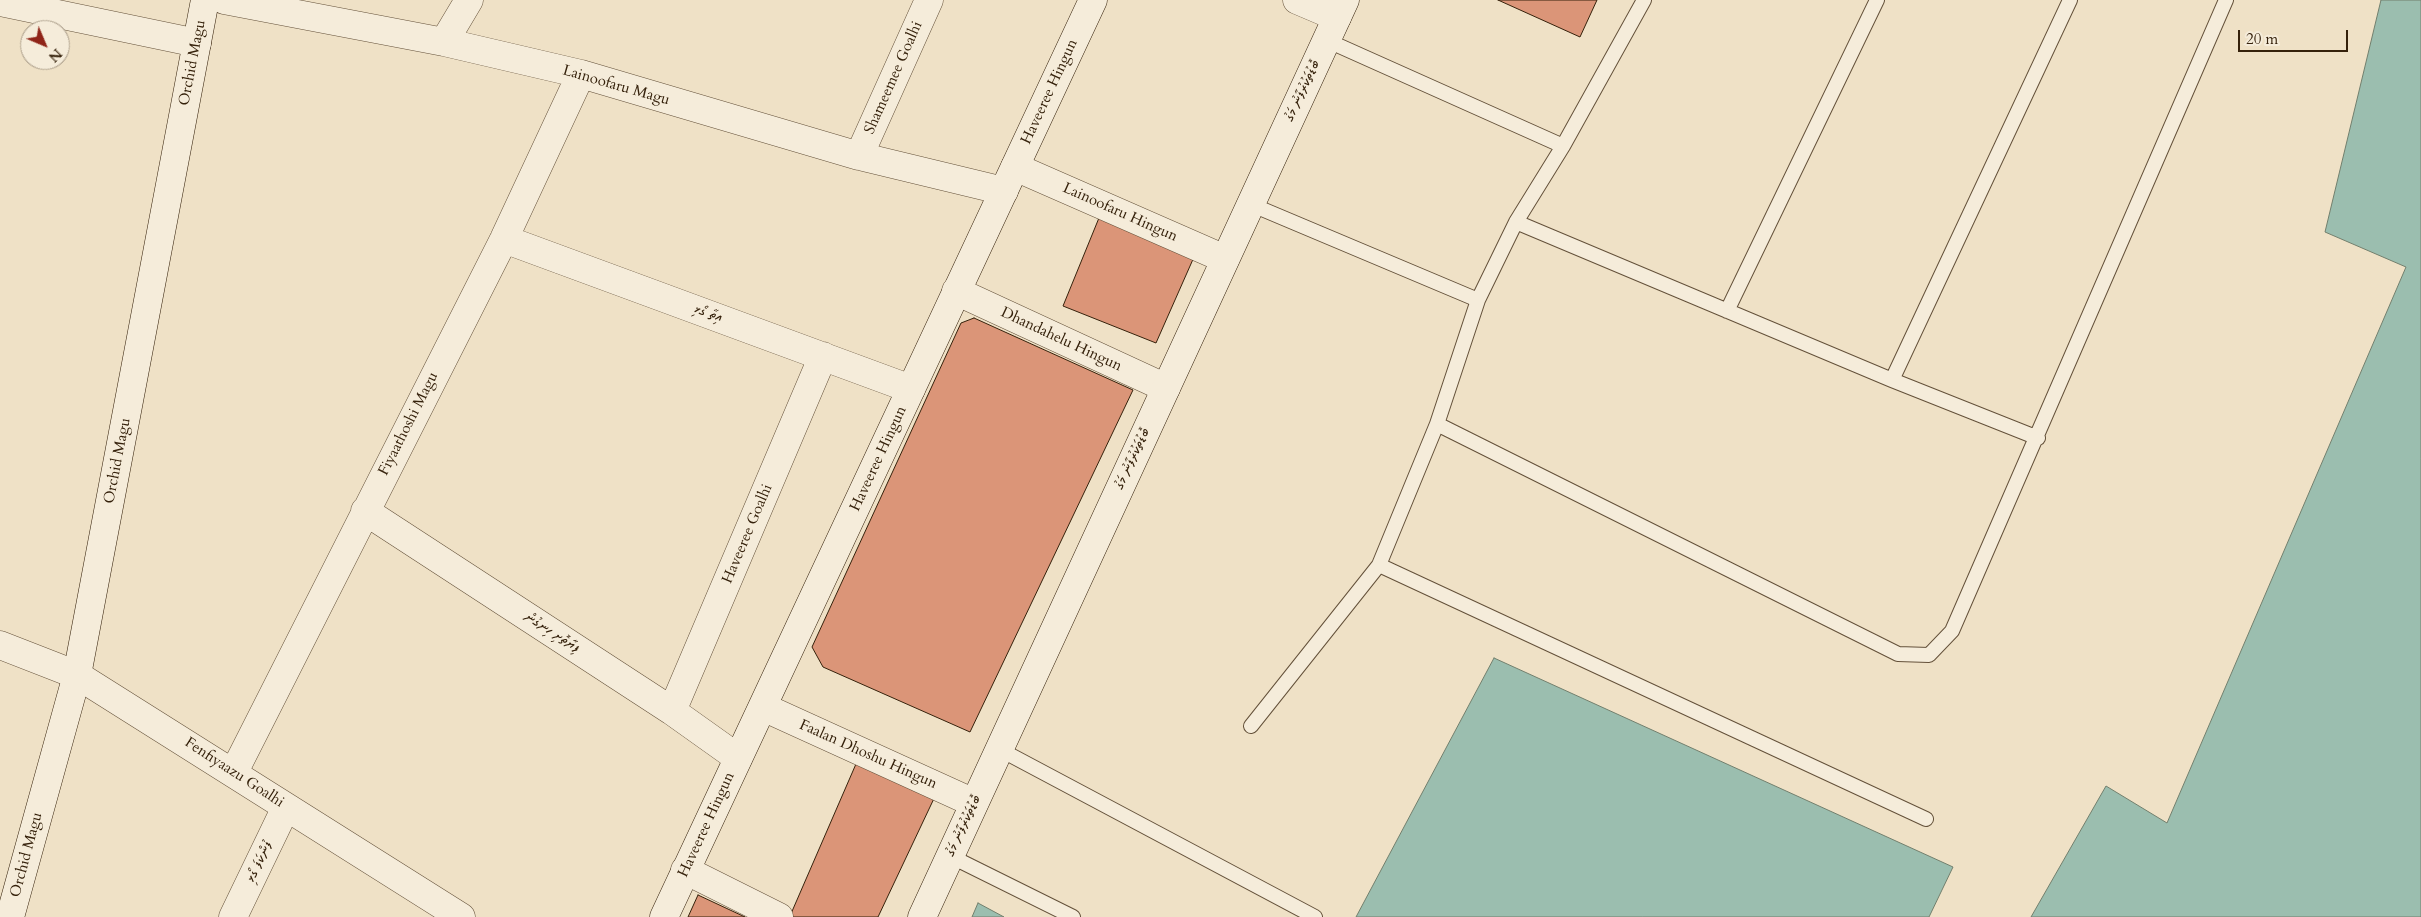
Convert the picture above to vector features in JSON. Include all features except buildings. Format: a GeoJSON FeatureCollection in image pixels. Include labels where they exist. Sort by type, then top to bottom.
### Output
{"type":"FeatureCollection","features":[{"type":"Feature","properties":{"kind":"street","name":"Orchid Magu"},"geometry":{"type":"LineString","coordinates":[[10,917],[77,674],[205,0]]}},
{"type":"Feature","properties":{"kind":"street","name":"Lainoofaru Magu"},"geometry":{"type":"LineString","coordinates":[[224,0],[444,42],[581,74],[859,156],[1009,179]]}},
{"type":"Feature","properties":{"kind":"street"},"geometry":{"type":"LineString","coordinates":[[444,42],[469,0]]}},
{"type":"Feature","properties":{"kind":"street","name":"Shameemee Goalhi"},"geometry":{"type":"LineString","coordinates":[[859,156],[929,0]]}},
{"type":"Feature","properties":{"kind":"street","name":"Haveeree Hingun"},"geometry":{"type":"LineString","coordinates":[[664,917],[1093,0]]}},
{"type":"Feature","properties":{"kind":"street"},"geometry":{"type":"LineString","coordinates":[[1297,0],[1336,19]]}},
{"type":"Feature","properties":{"kind":"street"},"geometry":{"type":"LineString","coordinates":[[0,2],[197,43]]}},
{"type":"Feature","properties":{"kind":"street","name":"ބޮޑުތަކުރުފާނު މަގު"},"geometry":{"type":"LineString","coordinates":[[922,917],[1336,19]]}},
{"type":"Feature","properties":{"kind":"street","name":"Fiyaathoshi Magu"},"geometry":{"type":"LineString","coordinates":[[234,772],[504,239],[581,74]]}},
{"type":"Feature","properties":{"kind":"street","name":"Lainoofaru Hingun"},"geometry":{"type":"LineString","coordinates":[[1009,179],[1225,259]]}},
{"type":"Feature","properties":{"kind":"street","name":"އިތާ ގޯޅި"},"geometry":{"type":"LineString","coordinates":[[504,239],[911,389]]}},
{"type":"Feature","properties":{"kind":"street","name":"Dhandahelu Hingun"},"geometry":{"type":"LineString","coordinates":[[956,292],[1166,388]]}},
{"type":"Feature","properties":{"kind":"street","name":"Haveeree Goalhi"},"geometry":{"type":"LineString","coordinates":[[672,711],[824,356]]}},
{"type":"Feature","properties":{"kind":"street","name":"ފިޔާތޮށި ހިނގުން"},"geometry":{"type":"LineString","coordinates":[[365,511],[672,711],[738,758]]}},
{"type":"Feature","properties":{"kind":"street","name":"Fenfiyaazu Goalhi"},"geometry":{"type":"LineString","coordinates":[[0,645],[77,674],[461,917]]}},
{"type":"Feature","properties":{"kind":"street","name":"Faalan Dhoshu Hingun"},"geometry":{"type":"LineString","coordinates":[[763,707],[974,803]]}},
{"type":"Feature","properties":{"kind":"street","name":"ފުންކަފަ ގޯޅި"},"geometry":{"type":"LineString","coordinates":[[233,917],[286,807]]}},
{"type":"Feature","properties":{"kind":"street"},"geometry":{"type":"LineString","coordinates":[[685,870],[779,917]]}},
{"type":"Feature","properties":{"kind":"lane"},"geometry":{"type":"LineString","coordinates":[[1251,726],[1379,565],[1437,424],[1478,300],[1516,222],[1563,146],[1644,0]]}},
{"type":"Feature","properties":{"kind":"lane"},"geometry":{"type":"LineString","coordinates":[[1727,311],[1877,0]]}},
{"type":"Feature","properties":{"kind":"lane"},"geometry":{"type":"LineString","coordinates":[[1892,380],[2070,0]]}},
{"type":"Feature","properties":{"kind":"lane"},"geometry":{"type":"LineString","coordinates":[[1437,424],[1898,654],[1929,655],[1952,631],[2038,438],[2226,0]]}},
{"type":"Feature","properties":{"kind":"lane"},"geometry":{"type":"LineString","coordinates":[[1336,19],[1563,146]]}},
{"type":"Feature","properties":{"kind":"lane"},"geometry":{"type":"LineString","coordinates":[[1250,204],[1478,300]]}},
{"type":"Feature","properties":{"kind":"lane"},"geometry":{"type":"LineString","coordinates":[[1516,222],[1892,380],[2038,438]]}},
{"type":"Feature","properties":{"kind":"lane"},"geometry":{"type":"LineString","coordinates":[[1379,565],[1926,819]]}},
{"type":"Feature","properties":{"kind":"lane"},"geometry":{"type":"LineString","coordinates":[[1000,749],[1315,917]]}},
{"type":"Feature","properties":{"kind":"lane"},"geometry":{"type":"LineString","coordinates":[[950,856],[1073,917]]}},
{"type":"Feature","properties":{"kind":"shaded area"},"geometry":{"type":"Polygon","coordinates":[[[2381,0],[2421,0],[2421,917],[2031,917],[2106,786],[2167,823],[2406,267],[2325,232],[2381,0]]]}},
{"type":"Feature","properties":{"kind":"shaded area"},"geometry":{"type":"Polygon","coordinates":[[[1494,658],[1953,867],[1929,917],[1356,917],[1494,658]]]}},
{"type":"Feature","properties":{"kind":"shaded area"},"geometry":{"type":"Polygon","coordinates":[[[978,903],[1004,917],[972,917],[978,903]]]}}]}
